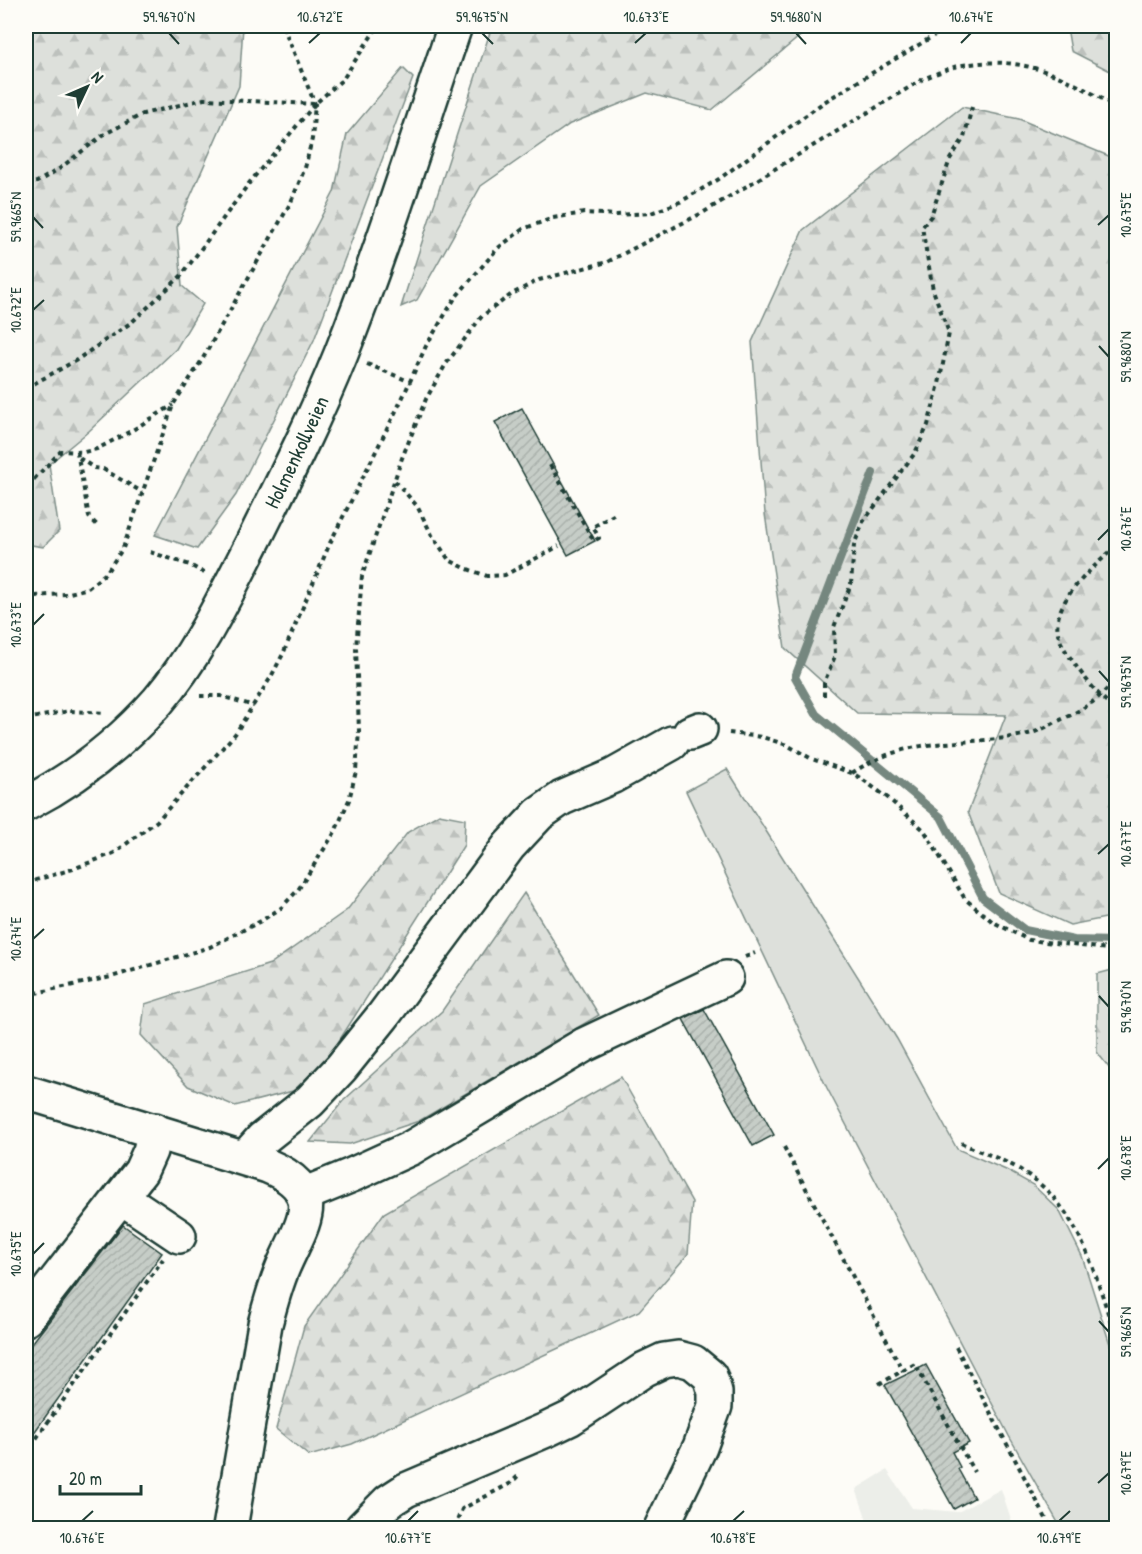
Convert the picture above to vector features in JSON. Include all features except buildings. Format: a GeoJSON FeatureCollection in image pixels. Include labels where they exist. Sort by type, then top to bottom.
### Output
{"type":"FeatureCollection","features":[{"type":"Feature","properties":{"kind":"main road","name":"Holmenkollveien"},"geometry":{"type":"LineString","coordinates":[[26,804],[100,758],[140,720],[159,699],[192,653],[230,588],[285,479],[341,353],[386,232],[455,26]]}},
{"type":"Feature","properties":{"kind":"main road"},"geometry":{"type":"LineString","coordinates":[[245,1158],[262,1139],[310,1101],[327,1084],[383,1016],[509,846],[539,814],[561,798],[612,776],[687,735]]}},
{"type":"Feature","properties":{"kind":"main road"},"geometry":{"type":"LineString","coordinates":[[303,1194],[411,1148],[584,1045],[726,978]]}},
{"type":"Feature","properties":{"kind":"main road"},"geometry":{"type":"LineString","coordinates":[[26,1092],[245,1158],[282,1172],[298,1185],[303,1194],[304,1221],[284,1266],[265,1324],[230,1528]]}},
{"type":"Feature","properties":{"kind":"main road"},"geometry":{"type":"LineString","coordinates":[[26,1319],[141,1171],[150,1151],[155,1130]]}},
{"type":"Feature","properties":{"kind":"main road"},"geometry":{"type":"LineString","coordinates":[[121,1197],[179,1236]]}},
{"type":"Feature","properties":{"kind":"main road"},"geometry":{"type":"LineString","coordinates":[[362,1528],[389,1501],[406,1490],[571,1418],[645,1369],[663,1360],[678,1358],[693,1362],[710,1376],[715,1392],[715,1406],[700,1447],[661,1528]]}},
{"type":"Feature","properties":{"kind":"path"},"geometry":{"type":"LineString","coordinates":[[26,594],[34,596],[66,594],[88,588],[106,573],[123,548],[173,405],[202,360],[291,202],[305,168],[312,139],[315,104],[283,26]]}},
{"type":"Feature","properties":{"kind":"path"},"geometry":{"type":"LineString","coordinates":[[26,388],[75,361],[132,322],[181,276],[250,182],[315,104],[342,79],[378,26]]}},
{"type":"Feature","properties":{"kind":"path"},"geometry":{"type":"LineString","coordinates":[[26,883],[114,853],[157,821],[235,734],[254,706],[283,654],[330,543],[411,382],[426,346],[455,298],[498,248],[523,229],[553,218],[584,213],[617,215],[651,213],[680,202],[719,179],[824,102],[950,26]]}},
{"type":"Feature","properties":{"kind":"path"},"geometry":{"type":"LineString","coordinates":[[26,995],[111,977],[210,947],[261,921],[281,908],[298,891],[335,832],[349,800],[356,771],[359,731],[356,648],[362,576],[394,481],[426,399],[446,364],[482,316],[512,294],[539,280],[607,262],[704,212],[923,79],[961,65],[986,63],[1020,65],[1049,71],[1075,83],[1116,108]]}},
{"type":"Feature","properties":{"kind":"path"},"geometry":{"type":"LineString","coordinates":[[26,183],[37,182],[103,135],[143,114],[204,99],[315,104]]}},
{"type":"Feature","properties":{"kind":"path"},"geometry":{"type":"LineString","coordinates":[[824,696],[824,683],[835,656],[834,627],[851,584],[854,545],[863,522],[915,453],[928,426],[939,384],[949,333],[933,290],[922,227],[931,216],[950,159],[964,138],[972,107]]}},
{"type":"Feature","properties":{"kind":"path"},"geometry":{"type":"LineString","coordinates":[[341,353],[411,382]]}},
{"type":"Feature","properties":{"kind":"path"},"geometry":{"type":"LineString","coordinates":[[26,484],[34,479],[61,451],[77,452],[97,449],[173,405]]}},
{"type":"Feature","properties":{"kind":"path"},"geometry":{"type":"LineString","coordinates":[[77,452],[89,517],[99,527]]}},
{"type":"Feature","properties":{"kind":"path"},"geometry":{"type":"LineString","coordinates":[[78,458],[94,468],[103,469],[142,492]]}},
{"type":"Feature","properties":{"kind":"path"},"geometry":{"type":"LineString","coordinates":[[550,465],[594,541],[599,538],[593,527],[615,514]]}},
{"type":"Feature","properties":{"kind":"path"},"geometry":{"type":"LineString","coordinates":[[394,481],[417,506],[432,535],[449,560],[465,568],[487,576],[505,575],[559,546]]}},
{"type":"Feature","properties":{"kind":"path"},"geometry":{"type":"LineString","coordinates":[[1116,546],[1070,591],[1059,619],[1058,634],[1066,653],[1101,698],[1116,709]]}},
{"type":"Feature","properties":{"kind":"path"},"geometry":{"type":"LineString","coordinates":[[150,552],[190,565],[230,588]]}},
{"type":"Feature","properties":{"kind":"path"},"geometry":{"type":"LineString","coordinates":[[852,773],[889,753],[931,743],[980,741],[1031,734],[1082,710],[1101,698],[1116,679]]}},
{"type":"Feature","properties":{"kind":"path"},"geometry":{"type":"LineString","coordinates":[[194,696],[221,696],[254,706]]}},
{"type":"Feature","properties":{"kind":"path"},"geometry":{"type":"LineString","coordinates":[[26,719],[69,711],[117,714],[140,720]]}},
{"type":"Feature","properties":{"kind":"path"},"geometry":{"type":"LineString","coordinates":[[737,734],[787,745],[812,759],[852,773],[888,798],[924,831],[965,899],[993,922],[1029,940],[1116,950]]}},
{"type":"Feature","properties":{"kind":"path"},"geometry":{"type":"LineString","coordinates":[[961,1143],[1026,1173],[1064,1208],[1086,1248],[1116,1338]]}},
{"type":"Feature","properties":{"kind":"path"},"geometry":{"type":"LineString","coordinates":[[784,1147],[903,1371]]}},
{"type":"Feature","properties":{"kind":"path"},"geometry":{"type":"LineString","coordinates":[[26,1453],[179,1236]]}},
{"type":"Feature","properties":{"kind":"path"},"geometry":{"type":"LineString","coordinates":[[956,1347],[1051,1528]]}},
{"type":"Feature","properties":{"kind":"path"},"geometry":{"type":"LineString","coordinates":[[879,1384],[915,1364],[974,1472]]}},
{"type":"Feature","properties":{"kind":"shaded area"},"geometry":{"type":"Polygon","coordinates":[[[887,1470],[912,1508],[958,1512],[1001,1489],[1014,1528],[868,1528],[856,1489],[887,1470]]]}},
{"type":"Feature","properties":{"kind":"green space"},"geometry":{"type":"Polygon","coordinates":[[[26,26],[243,26],[239,86],[177,227],[182,286],[203,304],[176,349],[89,431],[49,464],[59,531],[43,547],[26,544],[26,26]]]}},
{"type":"Feature","properties":{"kind":"green space"},"geometry":{"type":"Polygon","coordinates":[[[492,26],[812,26],[712,110],[647,93],[570,124],[481,186],[417,300],[401,307],[492,26]]]}},
{"type":"Feature","properties":{"kind":"green space"},"geometry":{"type":"Polygon","coordinates":[[[1071,26],[1116,26],[1116,74],[1071,51],[1068,33],[1071,26]]]}},
{"type":"Feature","properties":{"kind":"green space"},"geometry":{"type":"Polygon","coordinates":[[[403,68],[413,78],[314,340],[236,495],[197,549],[155,535],[334,192],[347,134],[403,68]]]}},
{"type":"Feature","properties":{"kind":"green space"},"geometry":{"type":"Polygon","coordinates":[[[962,107],[1019,119],[1116,159],[1116,916],[1070,925],[999,893],[968,812],[1006,715],[857,713],[785,648],[765,514],[752,342],[803,230],[962,107]]]}},
{"type":"Feature","properties":{"kind":"green space"},"geometry":{"type":"Polygon","coordinates":[[[727,769],[897,1039],[957,1149],[1006,1170],[1033,1185],[1059,1210],[1082,1256],[1116,1363],[1116,1528],[1061,1528],[1009,1436],[827,1088],[686,791],[727,769]]]}},
{"type":"Feature","properties":{"kind":"green space"},"geometry":{"type":"Polygon","coordinates":[[[439,814],[465,819],[464,845],[328,1058],[293,1091],[235,1106],[188,1086],[141,1035],[145,1004],[270,964],[347,910],[408,832],[439,814]]]}},
{"type":"Feature","properties":{"kind":"green space"},"geometry":{"type":"Polygon","coordinates":[[[524,893],[599,1015],[419,1121],[350,1144],[310,1142],[343,1101],[442,1011],[524,893]]]}},
{"type":"Feature","properties":{"kind":"green space"},"geometry":{"type":"Polygon","coordinates":[[[1116,969],[1116,1077],[1097,1052],[1097,974],[1116,969]]]}},
{"type":"Feature","properties":{"kind":"green space"},"geometry":{"type":"Polygon","coordinates":[[[621,1077],[692,1202],[688,1254],[639,1311],[352,1444],[309,1456],[276,1429],[304,1326],[384,1213],[621,1077]]]}},
{"type":"Feature","properties":{"kind":"waterway"},"geometry":{"type":"LineString","coordinates":[[873,473],[795,677],[816,714],[941,817],[983,898],[1025,930],[1074,940],[1116,941]]}}]}
